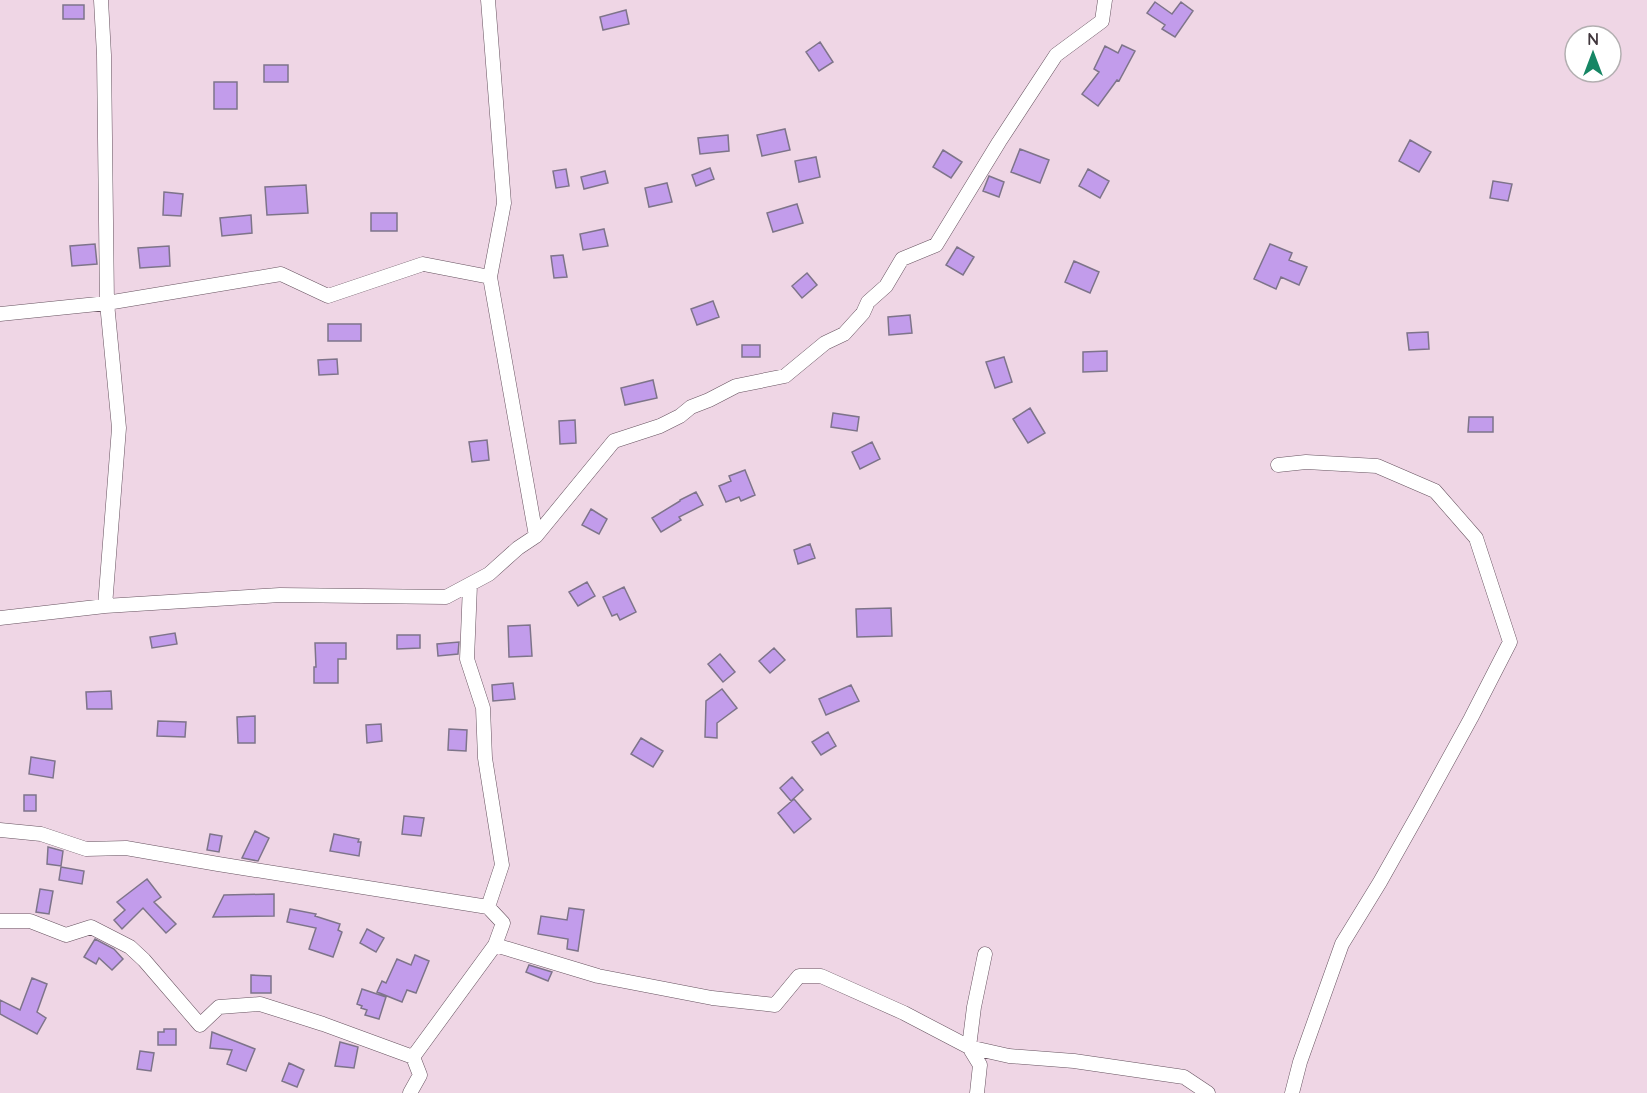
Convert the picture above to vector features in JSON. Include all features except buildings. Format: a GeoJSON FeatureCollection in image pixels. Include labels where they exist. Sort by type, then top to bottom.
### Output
{"type":"FeatureCollection","features":[{"type":"Feature","properties":{"kind":"street"},"geometry":{"type":"LineString","coordinates":[[101,0],[104,55],[107,303],[119,428],[105,606]]}},
{"type":"Feature","properties":{"kind":"street"},"geometry":{"type":"LineString","coordinates":[[488,0],[504,203],[490,278],[536,536]]}},
{"type":"Feature","properties":{"kind":"street"},"geometry":{"type":"LineString","coordinates":[[0,618],[105,606],[280,595],[446,597],[470,585],[489,574],[518,548],[536,536],[614,441],[660,426],[680,416],[691,407],[736,386],[785,376],[825,343],[844,334],[863,313],[868,302],[886,286],[902,259],[936,245],[1056,55],[1102,21],[1105,0]]}},
{"type":"Feature","properties":{"kind":"street"},"geometry":{"type":"LineString","coordinates":[[0,314],[107,303],[281,274],[328,296],[423,264],[490,278]]}},
{"type":"Feature","properties":{"kind":"street"},"geometry":{"type":"LineString","coordinates":[[1278,465],[1306,462],[1377,466],[1435,491],[1476,538],[1510,642],[1420,811],[1342,944],[1300,1062],[1292,1093]]}},
{"type":"Feature","properties":{"kind":"street"},"geometry":{"type":"LineString","coordinates":[[470,585],[467,659],[483,708],[485,758],[502,866],[488,907]]}},
{"type":"Feature","properties":{"kind":"street"},"geometry":{"type":"LineString","coordinates":[[0,830],[41,834],[86,849],[126,848],[488,907],[503,923],[495,945],[413,1057]]}},
{"type":"Feature","properties":{"kind":"street"},"geometry":{"type":"LineString","coordinates":[[0,921],[30,921],[66,935],[91,927],[130,947],[200,1025],[219,1007],[260,1004],[413,1057],[420,1075],[410,1093]]}},
{"type":"Feature","properties":{"kind":"street"},"geometry":{"type":"LineString","coordinates":[[495,945],[598,976],[754,1004],[775,1005],[799,976],[821,976],[904,1013],[969,1047],[1009,1056],[1074,1061],[1184,1077],[1208,1093]]}},
{"type":"Feature","properties":{"kind":"street"},"geometry":{"type":"LineString","coordinates":[[977,1093],[980,1065],[969,1047],[974,1007],[985,954]]}}]}
